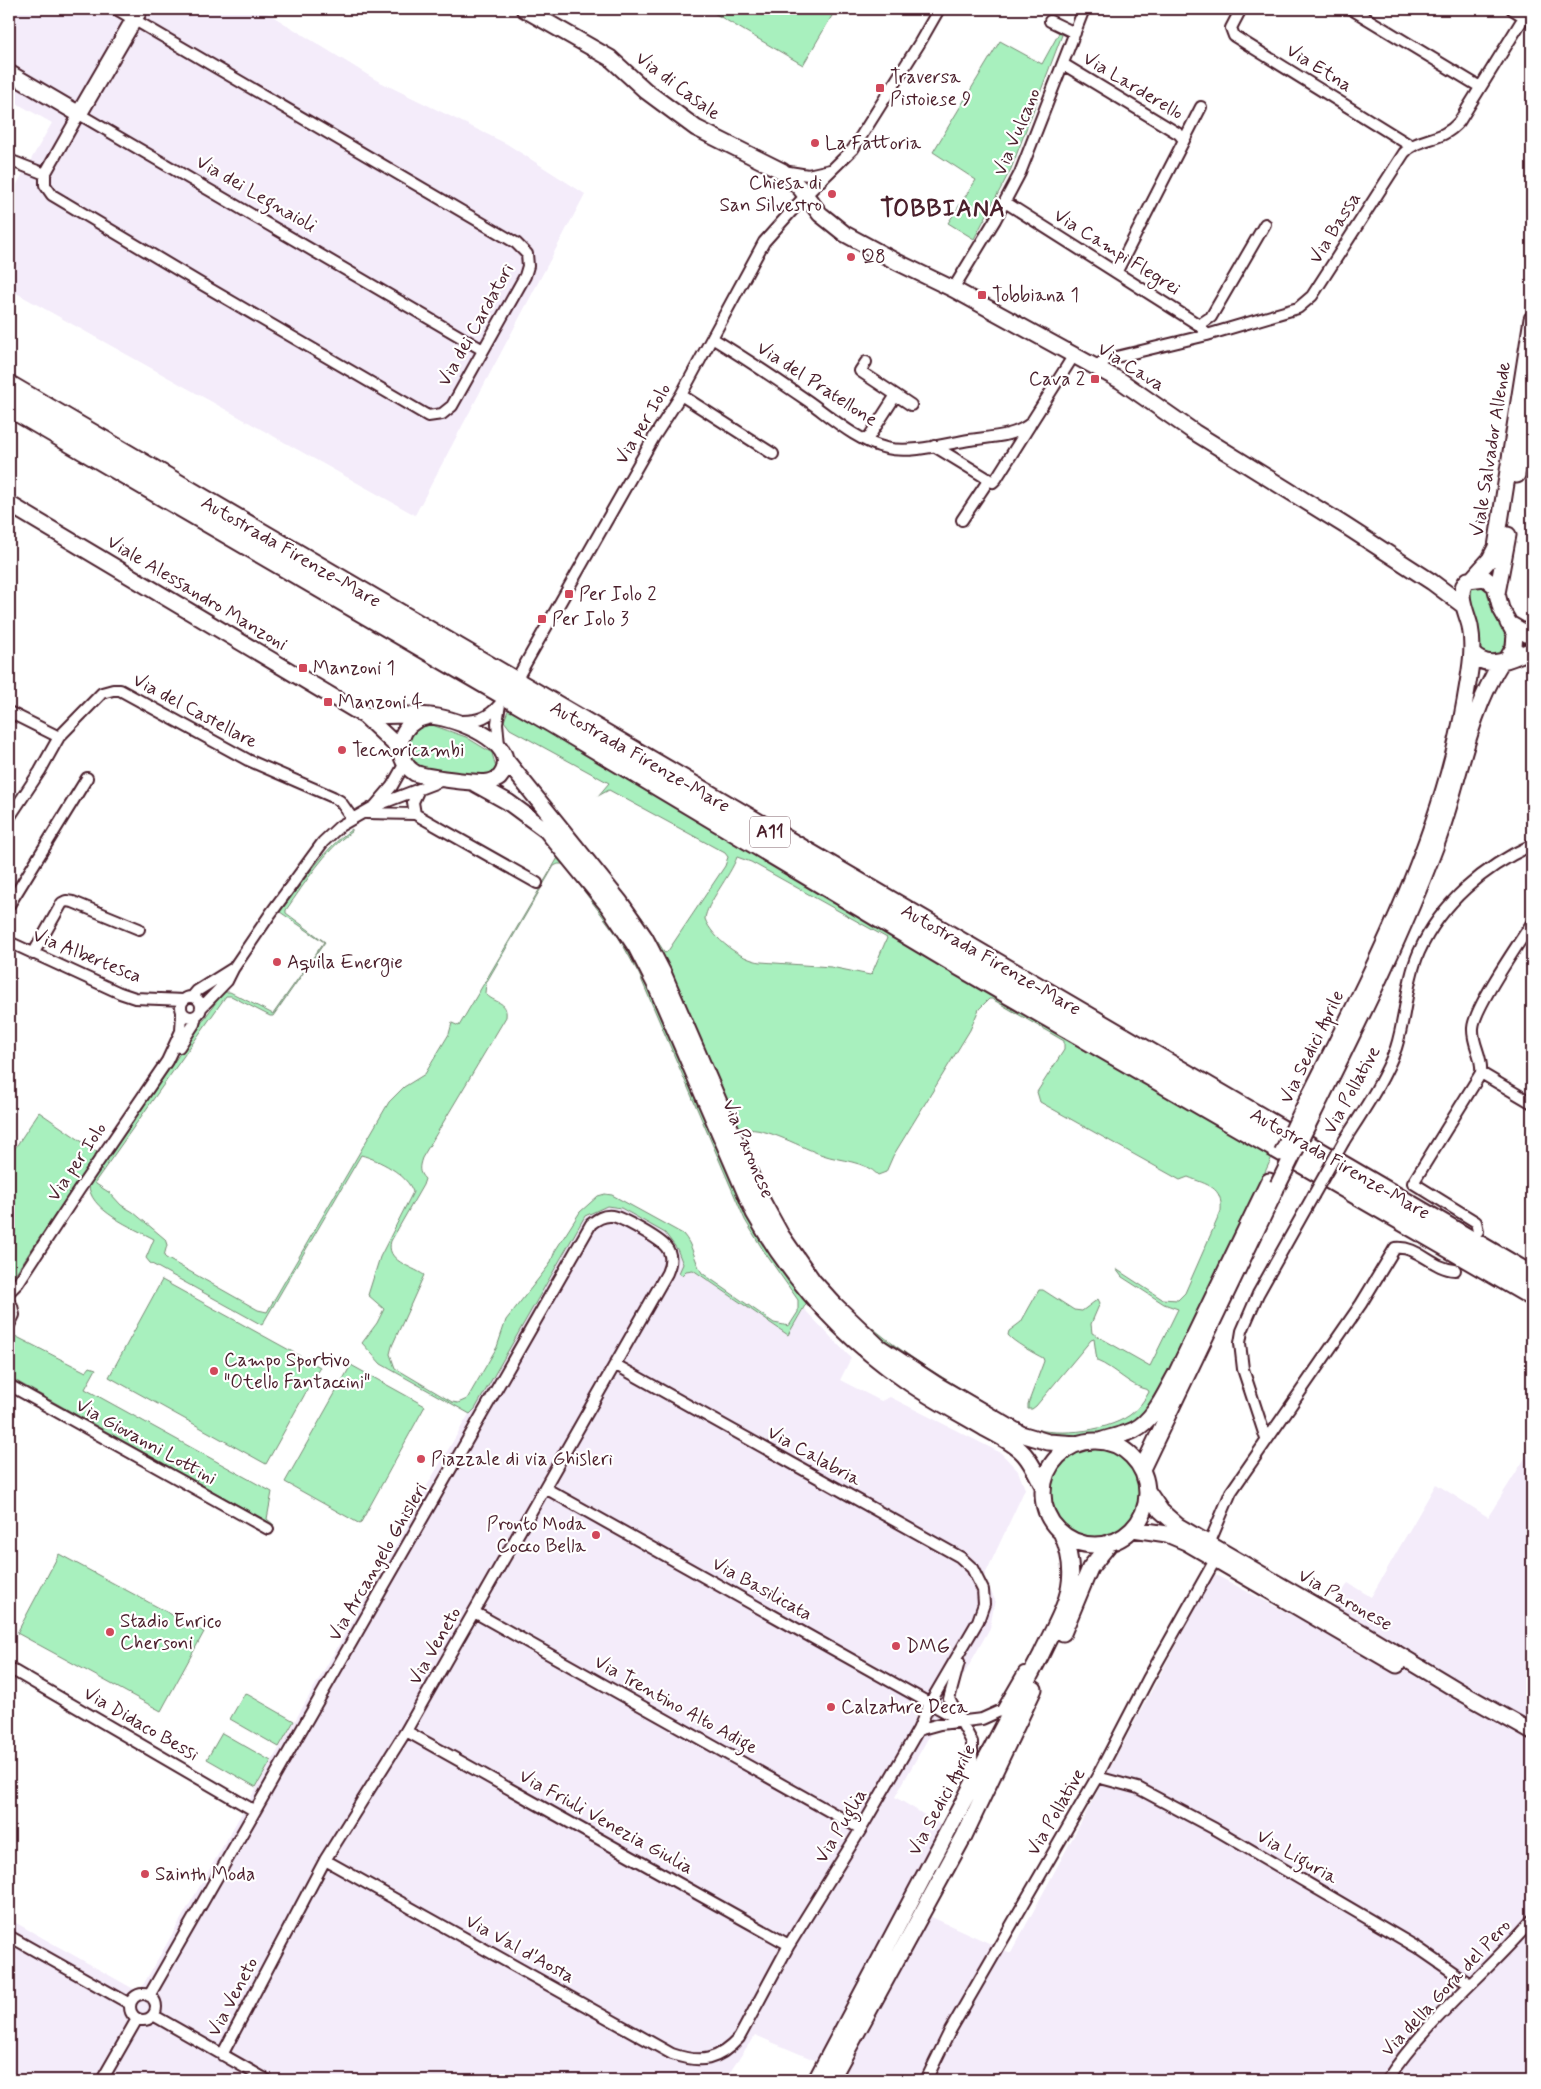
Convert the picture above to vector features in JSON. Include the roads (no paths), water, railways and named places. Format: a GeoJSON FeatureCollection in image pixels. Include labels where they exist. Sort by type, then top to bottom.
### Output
{"type":"FeatureCollection","features":[{"type":"Feature","properties":{"kind":"highway","name":"Autostrada Firenze-Mare"},"geometry":{"type":"LineString","coordinates":[[9,386],[1532,1276]]}},
{"type":"Feature","properties":{"kind":"highway","name":"Autostrada Firenze-Mare"},"geometry":{"type":"LineString","coordinates":[[9,406],[552,722],[961,966],[1532,1295]]}},
{"type":"Feature","properties":{"kind":"main road","name":"Via di Casale"},"geometry":{"type":"LineString","coordinates":[[524,9],[610,58],[646,91],[696,128],[782,171],[800,188],[805,196]]}},
{"type":"Feature","properties":{"kind":"main road"},"geometry":{"type":"LineString","coordinates":[[79,114],[137,14]]}},
{"type":"Feature","properties":{"kind":"main road","name":"Via dei Legnaioli"},"geometry":{"type":"LineString","coordinates":[[9,73],[79,114]]}},
{"type":"Feature","properties":{"kind":"main road","name":"Via Cava"},"geometry":{"type":"LineString","coordinates":[[805,196],[825,218],[845,234],[953,289],[1121,381],[1194,432],[1432,582],[1464,606]]}},
{"type":"Feature","properties":{"kind":"main road","name":"Viale Salvador Allende"},"geometry":{"type":"LineString","coordinates":[[1469,580],[1490,559],[1496,547],[1532,319]]}},
{"type":"Feature","properties":{"kind":"main road","name":"Viale Salvador Allende"},"geometry":{"type":"LineString","coordinates":[[1497,593],[1532,386]]}},
{"type":"Feature","properties":{"kind":"main road","name":"Viale Alessandro Manzoni"},"geometry":{"type":"LineString","coordinates":[[13,509],[364,716],[416,773],[472,782]]}},
{"type":"Feature","properties":{"kind":"main road","name":"Via Sedici Aprile"},"geometry":{"type":"LineString","coordinates":[[1099,1441],[1112,1443],[1124,1449],[1132,1456],[1142,1469],[1148,1492],[1142,1516],[1133,1529],[1111,1542],[1090,1545],[1078,1542],[1061,1532],[1050,1520],[1046,1511],[1043,1486],[1048,1470],[1058,1456],[1078,1444],[1099,1441],[1134,1430],[1160,1404],[1308,1112],[1412,879],[1447,776],[1465,703],[1472,653],[1470,626],[1462,596],[1469,580]]}},
{"type":"Feature","properties":{"kind":"main road"},"geometry":{"type":"LineString","coordinates":[[1432,582],[1489,580],[1497,593]]}},
{"type":"Feature","properties":{"kind":"main road","name":"Via Sedici Aprile"},"geometry":{"type":"LineString","coordinates":[[1308,1112],[1380,979],[1417,896],[1441,831],[1480,703],[1490,681],[1511,652],[1515,641],[1515,634],[1501,609],[1497,593]]}},
{"type":"Feature","properties":{"kind":"main road"},"geometry":{"type":"LineString","coordinates":[[1508,623],[1532,637]]}},
{"type":"Feature","properties":{"kind":"main road"},"geometry":{"type":"LineString","coordinates":[[1472,653],[1480,661],[1486,662],[1504,660],[1532,650]]}},
{"type":"Feature","properties":{"kind":"main road"},"geometry":{"type":"LineString","coordinates":[[364,716],[430,716],[452,720],[480,733],[499,745]]}},
{"type":"Feature","properties":{"kind":"main road"},"geometry":{"type":"LineString","coordinates":[[402,756],[401,740],[408,726],[415,721],[430,716]]}},
{"type":"Feature","properties":{"kind":"main road","name":"Via Paronese"},"geometry":{"type":"LineString","coordinates":[[499,745],[504,752],[505,760],[620,902],[652,950],[760,1197],[781,1235],[813,1281],[845,1316],[879,1347],[937,1385],[1021,1434],[1048,1442],[1078,1444]]}},
{"type":"Feature","properties":{"kind":"main road"},"geometry":{"type":"LineString","coordinates":[[472,782],[487,782],[499,778],[505,767],[505,760]]}},
{"type":"Feature","properties":{"kind":"main road","name":"Via Paronese"},"geometry":{"type":"LineString","coordinates":[[472,782],[508,802],[546,830],[609,907],[636,947],[663,1002],[754,1213],[772,1244],[802,1287],[848,1335],[888,1368],[907,1382],[1014,1446],[1030,1462],[1043,1486]]}},
{"type":"Feature","properties":{"kind":"main road","name":"Via Sedici Aprile"},"geometry":{"type":"LineString","coordinates":[[1142,1469],[1273,1183]]}},
{"type":"Feature","properties":{"kind":"main road","name":"Via Paronese"},"geometry":{"type":"LineString","coordinates":[[1148,1492],[1170,1519],[1209,1544],[1532,1732]]}},
{"type":"Feature","properties":{"kind":"main road","name":"Via Paronese"},"geometry":{"type":"LineString","coordinates":[[1133,1529],[1154,1531],[1176,1538],[1532,1742]]}},
{"type":"Feature","properties":{"kind":"main road","name":"Via Sedici Aprile"},"geometry":{"type":"LineString","coordinates":[[816,2080],[1041,1655],[1070,1590],[1071,1565],[1069,1549],[1061,1532]]}},
{"type":"Feature","properties":{"kind":"main road","name":"Via Sedici Aprile"},"geometry":{"type":"LineString","coordinates":[[831,2080],[964,1836],[1072,1614],[1090,1568],[1111,1542]]}},
{"type":"Feature","properties":{"kind":"street","name":"Via dei Cardatori"},"geometry":{"type":"LineString","coordinates":[[45,174],[45,185],[52,195],[428,416],[436,416],[448,411],[527,271],[528,260],[523,248],[137,14],[116,9]]}},
{"type":"Feature","properties":{"kind":"street","name":"Via per Iolo"},"geometry":{"type":"LineString","coordinates":[[519,676],[681,395],[764,242],[805,196],[853,149],[939,9]]}},
{"type":"Feature","properties":{"kind":"street","name":"Via Vulcano"},"geometry":{"type":"LineString","coordinates":[[953,289],[1005,202],[1020,173],[1084,9]]}},
{"type":"Feature","properties":{"kind":"street","name":"Via Etna"},"geometry":{"type":"LineString","coordinates":[[1241,9],[1231,28],[1234,36],[1411,146]]}},
{"type":"Feature","properties":{"kind":"street"},"geometry":{"type":"LineString","coordinates":[[1351,9],[1480,87]]}},
{"type":"Feature","properties":{"kind":"street"},"geometry":{"type":"LineString","coordinates":[[1411,146],[1451,132],[1460,122],[1526,12],[1512,9]]}},
{"type":"Feature","properties":{"kind":"street"},"geometry":{"type":"LineString","coordinates":[[1050,21],[1075,33]]}},
{"type":"Feature","properties":{"kind":"street","name":"Via Larderello"},"geometry":{"type":"LineString","coordinates":[[1063,64],[1179,134],[1183,139]]}},
{"type":"Feature","properties":{"kind":"street","name":"Via Larderello"},"geometry":{"type":"LineString","coordinates":[[1116,271],[1201,107]]}},
{"type":"Feature","properties":{"kind":"street"},"geometry":{"type":"LineString","coordinates":[[9,160],[45,174],[79,114]]}},
{"type":"Feature","properties":{"kind":"street","name":"Via dei Legnaioli"},"geometry":{"type":"LineString","coordinates":[[79,114],[483,350]]}},
{"type":"Feature","properties":{"kind":"street","name":"Via Bassa"},"geometry":{"type":"LineString","coordinates":[[1098,369],[1102,362],[1108,359],[1207,335],[1298,308],[1306,303],[1404,153],[1411,146]]}},
{"type":"Feature","properties":{"kind":"street"},"geometry":{"type":"LineString","coordinates":[[782,171],[808,175],[833,169]]}},
{"type":"Feature","properties":{"kind":"street","name":"Via Campi Flegrei"},"geometry":{"type":"LineString","coordinates":[[1005,202],[1199,325],[1207,335]]}},
{"type":"Feature","properties":{"kind":"street"},"geometry":{"type":"LineString","coordinates":[[1199,325],[1211,316],[1265,224]]}},
{"type":"Feature","properties":{"kind":"street","name":"Via del Pratellone"},"geometry":{"type":"LineString","coordinates":[[712,338],[867,440],[893,449],[934,446],[1018,431],[1031,423]]}},
{"type":"Feature","properties":{"kind":"street"},"geometry":{"type":"LineString","coordinates":[[934,446],[988,481],[993,482],[1074,355]]}},
{"type":"Feature","properties":{"kind":"street"},"geometry":{"type":"LineString","coordinates":[[866,362],[860,370],[911,405]]}},
{"type":"Feature","properties":{"kind":"street"},"geometry":{"type":"LineString","coordinates":[[681,395],[772,454]]}},
{"type":"Feature","properties":{"kind":"street"},"geometry":{"type":"LineString","coordinates":[[867,440],[896,395]]}},
{"type":"Feature","properties":{"kind":"street"},"geometry":{"type":"LineString","coordinates":[[962,520],[988,481]]}},
{"type":"Feature","properties":{"kind":"street","name":"Via del Castellare"},"geometry":{"type":"LineString","coordinates":[[9,818],[40,771],[59,737],[102,694],[108,691],[120,690],[248,760],[340,801],[355,816]]}},
{"type":"Feature","properties":{"kind":"street"},"geometry":{"type":"LineString","coordinates":[[452,720],[474,721],[487,717],[500,704],[498,723],[499,745]]}},
{"type":"Feature","properties":{"kind":"street"},"geometry":{"type":"LineString","coordinates":[[9,712],[59,737]]}},
{"type":"Feature","properties":{"kind":"street","name":"Via per Iolo"},"geometry":{"type":"LineString","coordinates":[[375,806],[392,786],[402,756]]}},
{"type":"Feature","properties":{"kind":"street"},"geometry":{"type":"LineString","coordinates":[[9,905],[87,778]]}},
{"type":"Feature","properties":{"kind":"street","name":"Via per Iolo"},"geometry":{"type":"LineString","coordinates":[[9,1325],[14,1315],[10,1304],[18,1283],[78,1190],[167,1061],[182,1044],[194,1024],[198,1012],[227,981],[233,969],[323,842],[340,826],[355,816],[375,806],[446,778]]}},
{"type":"Feature","properties":{"kind":"street"},"geometry":{"type":"LineString","coordinates":[[415,814],[413,802],[419,789]]}},
{"type":"Feature","properties":{"kind":"street"},"geometry":{"type":"LineString","coordinates":[[355,816],[366,813],[415,814],[537,883]]}},
{"type":"Feature","properties":{"kind":"street","name":"Via Pollative"},"geometry":{"type":"LineString","coordinates":[[1266,1439],[1243,1369],[1240,1343],[1242,1331],[1258,1294],[1344,1141],[1379,1084],[1392,1057],[1419,953],[1430,933],[1462,891],[1496,864],[1532,844]]}},
{"type":"Feature","properties":{"kind":"street"},"geometry":{"type":"LineString","coordinates":[[33,954],[62,903],[66,901],[73,902],[139,929]]}},
{"type":"Feature","properties":{"kind":"street"},"geometry":{"type":"LineString","coordinates":[[1478,1231],[1476,1222],[1413,1183],[1482,1073],[1482,1061],[1473,1037],[1474,1019],[1532,923]]}},
{"type":"Feature","properties":{"kind":"street","name":"Via Albertesca"},"geometry":{"type":"LineString","coordinates":[[9,942],[120,993],[135,998],[188,998]]}},
{"type":"Feature","properties":{"kind":"street","name":"Via per Iolo"},"geometry":{"type":"LineString","coordinates":[[188,998],[233,969]]}},
{"type":"Feature","properties":{"kind":"street"},"geometry":{"type":"LineString","coordinates":[[188,998],[197,1000],[198,1012],[190,1017],[182,1012],[181,1006],[188,998]]}},
{"type":"Feature","properties":{"kind":"street","name":"Via per Iolo"},"geometry":{"type":"LineString","coordinates":[[167,1061],[181,1031],[182,1012]]}},
{"type":"Feature","properties":{"kind":"street"},"geometry":{"type":"LineString","coordinates":[[1482,1073],[1532,1103]]}},
{"type":"Feature","properties":{"kind":"street","name":"Via Arcangelo Ghisleri"},"geometry":{"type":"LineString","coordinates":[[149,1996],[591,1224],[602,1217],[617,1217],[658,1241],[668,1252]]}},
{"type":"Feature","properties":{"kind":"street"},"geometry":{"type":"LineString","coordinates":[[1209,1544],[1231,1492],[1361,1304],[1394,1248],[1410,1248],[1444,1269],[1455,1270]]}},
{"type":"Feature","properties":{"kind":"street","name":"Via Veneto"},"geometry":{"type":"LineString","coordinates":[[222,2055],[325,1860],[406,1730],[667,1273],[670,1265],[668,1252]]}},
{"type":"Feature","properties":{"kind":"street","name":"Via per Iolo"},"geometry":{"type":"LineString","coordinates":[[9,1292],[18,1283]]}},
{"type":"Feature","properties":{"kind":"street","name":"Via Calabria"},"geometry":{"type":"LineString","coordinates":[[616,1364],[960,1557],[972,1568],[983,1590]]}},
{"type":"Feature","properties":{"kind":"street","name":"Via Giovanni Lottini"},"geometry":{"type":"LineString","coordinates":[[9,1385],[268,1529]]}},
{"type":"Feature","properties":{"kind":"street","name":"Via Basilicata"},"geometry":{"type":"LineString","coordinates":[[545,1488],[962,1722]]}},
{"type":"Feature","properties":{"kind":"street","name":"Via Pollative"},"geometry":{"type":"LineString","coordinates":[[926,2080],[950,2031],[1097,1777],[1148,1679],[1215,1560]]}},
{"type":"Feature","properties":{"kind":"street","name":"Via Puglia"},"geometry":{"type":"LineString","coordinates":[[702,2060],[717,2056],[729,2048],[738,2038],[789,1945],[861,1829],[918,1730],[930,1704],[978,1621],[984,1604],[983,1590]]}},
{"type":"Feature","properties":{"kind":"street","name":"Via Trentino Alto Adige"},"geometry":{"type":"LineString","coordinates":[[474,1612],[861,1829]]}},
{"type":"Feature","properties":{"kind":"street"},"geometry":{"type":"LineString","coordinates":[[962,1648],[949,1698],[972,1742],[974,1760],[972,1787]]}},
{"type":"Feature","properties":{"kind":"street"},"geometry":{"type":"LineString","coordinates":[[918,1730],[940,1724],[982,1719],[1002,1710],[1027,1667],[1041,1655]]}},
{"type":"Feature","properties":{"kind":"street","name":"Via Didaco Bessi"},"geometry":{"type":"LineString","coordinates":[[9,1668],[256,1812]]}},
{"type":"Feature","properties":{"kind":"street","name":"Via Friuli Venezia Giulia"},"geometry":{"type":"LineString","coordinates":[[406,1730],[789,1945]]}},
{"type":"Feature","properties":{"kind":"street","name":"Via Liguria"},"geometry":{"type":"LineString","coordinates":[[1097,1777],[1138,1788],[1215,1829],[1418,1948],[1470,1984]]}},
{"type":"Feature","properties":{"kind":"street","name":"Via Val d'Aosta"},"geometry":{"type":"LineString","coordinates":[[325,1860],[672,2054],[688,2059],[702,2060]]}},
{"type":"Feature","properties":{"kind":"street","name":"Via della Gora del Pero"},"geometry":{"type":"LineString","coordinates":[[1387,2080],[1426,2029],[1532,1920]]}},
{"type":"Feature","properties":{"kind":"street"},"geometry":{"type":"LineString","coordinates":[[9,1936],[130,2004]]}},
{"type":"Feature","properties":{"kind":"street"},"geometry":{"type":"LineString","coordinates":[[137,1995],[149,1996],[156,2004],[153,2015],[146,2020],[137,2019],[131,2013],[130,2004],[137,1995]]}},
{"type":"Feature","properties":{"kind":"street"},"geometry":{"type":"LineString","coordinates":[[153,2015],[267,2080]]}},
{"type":"Feature","properties":{"kind":"street"},"geometry":{"type":"LineString","coordinates":[[102,2080],[137,2019]]}},
{"type":"Feature","properties":{"kind":"place","name":"Traversa Pistoiese 9"},"geometry":{"type":"Point","coordinates":[880,88]}},
{"type":"Feature","properties":{"kind":"place","name":"La Fattoria"},"geometry":{"type":"Point","coordinates":[815,143]}},
{"type":"Feature","properties":{"kind":"place","name":"Chiesa di San Silvestro"},"geometry":{"type":"Point","coordinates":[832,194]}},
{"type":"Feature","properties":{"kind":"place","name":"Q8"},"geometry":{"type":"Point","coordinates":[851,257]}},
{"type":"Feature","properties":{"kind":"place","name":"Tobbiana 1"},"geometry":{"type":"Point","coordinates":[982,295]}},
{"type":"Feature","properties":{"kind":"place","name":"Cava 2"},"geometry":{"type":"Point","coordinates":[1095,379]}},
{"type":"Feature","properties":{"kind":"place","name":"Per Iolo 2"},"geometry":{"type":"Point","coordinates":[569,594]}},
{"type":"Feature","properties":{"kind":"place","name":"Per Iolo 3"},"geometry":{"type":"Point","coordinates":[542,619]}},
{"type":"Feature","properties":{"kind":"place","name":"Manzoni 1"},"geometry":{"type":"Point","coordinates":[303,668]}},
{"type":"Feature","properties":{"kind":"place","name":"Manzoni 4"},"geometry":{"type":"Point","coordinates":[328,702]}},
{"type":"Feature","properties":{"kind":"place","name":"Tecnoricambi"},"geometry":{"type":"Point","coordinates":[342,750]}},
{"type":"Feature","properties":{"kind":"place","name":"Aquila Energie"},"geometry":{"type":"Point","coordinates":[277,962]}},
{"type":"Feature","properties":{"kind":"place","name":"Campo Sportivo \"Otello Fantaccini\""},"geometry":{"type":"Point","coordinates":[214,1371]}},
{"type":"Feature","properties":{"kind":"place","name":"Piazzale di via Ghisleri"},"geometry":{"type":"Point","coordinates":[421,1459]}},
{"type":"Feature","properties":{"kind":"place","name":"Pronto Moda Cocco Bella"},"geometry":{"type":"Point","coordinates":[596,1535]}},
{"type":"Feature","properties":{"kind":"place","name":"Stadio Enrico Chersoni"},"geometry":{"type":"Point","coordinates":[110,1632]}},
{"type":"Feature","properties":{"kind":"place","name":"DMG"},"geometry":{"type":"Point","coordinates":[896,1646]}},
{"type":"Feature","properties":{"kind":"place","name":"Calzature Deca"},"geometry":{"type":"Point","coordinates":[831,1707]}},
{"type":"Feature","properties":{"kind":"place","name":"Sainth Moda"},"geometry":{"type":"Point","coordinates":[145,1874]}},
{"type":"Feature","properties":{"kind":"district","name":"TOBBIANA"},"geometry":{"type":"Point","coordinates":[943,209]}}]}
